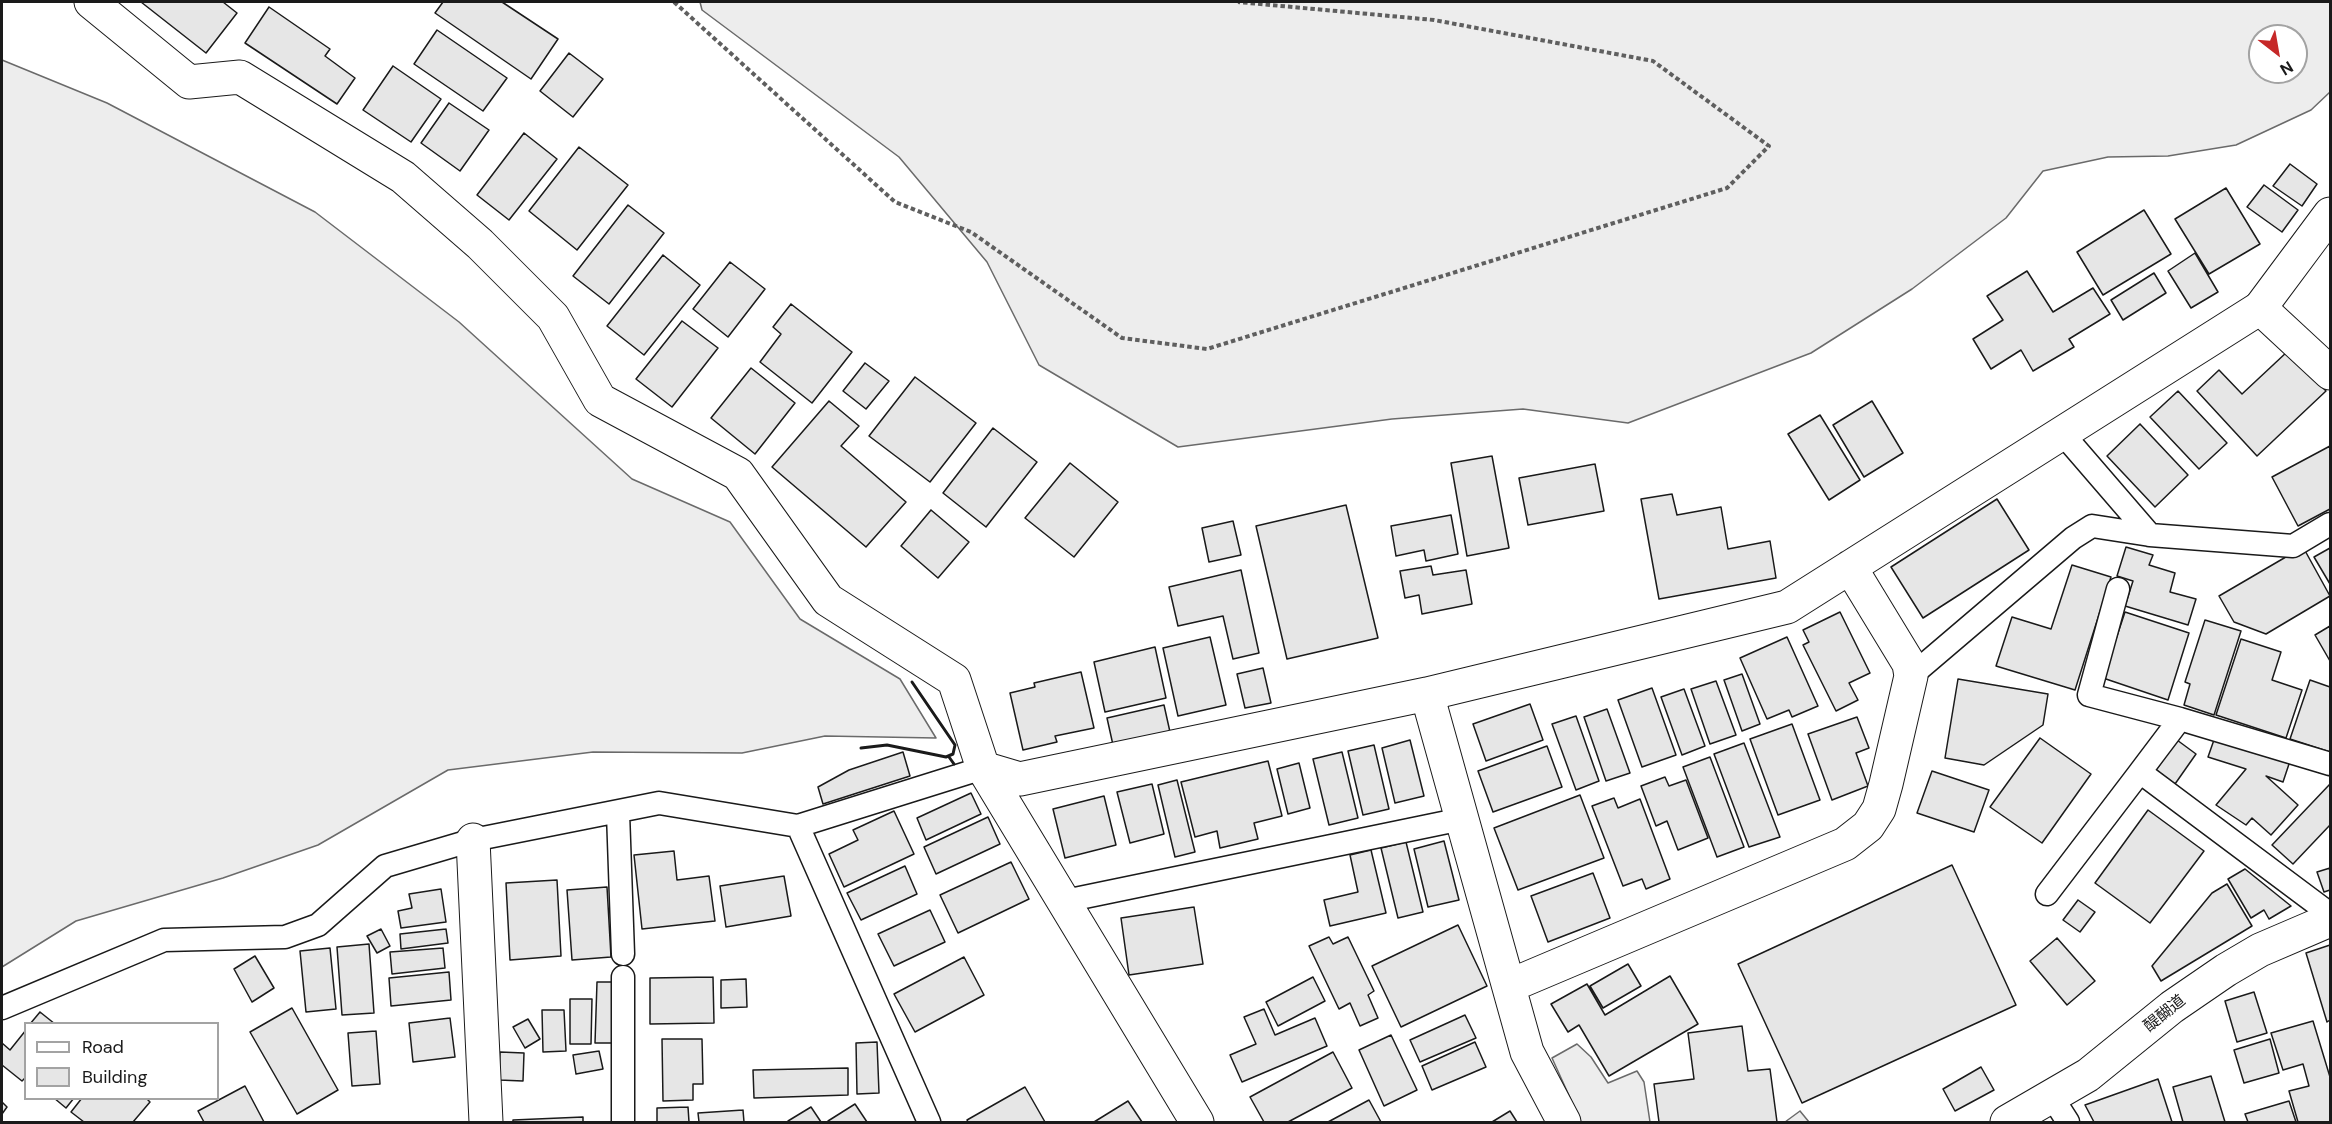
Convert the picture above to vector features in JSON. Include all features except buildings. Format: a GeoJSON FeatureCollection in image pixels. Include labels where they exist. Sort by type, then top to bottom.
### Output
{"type":"FeatureCollection","features":[{"type":"Feature","properties":{"kind":"street"},"geometry":{"type":"LineString","coordinates":[[91,2],[189,82],[240,77],[412,184],[480,244],[553,317],[600,400],[738,474],[828,600],[954,680],[982,768],[1065,901],[1197,1122]]}},
{"type":"Feature","properties":{"kind":"street"},"geometry":{"type":"LineString","coordinates":[[982,768],[1020,779],[1427,694],[1787,607],[2260,308],[2331,214]]}},
{"type":"Feature","properties":{"kind":"street"},"geometry":{"type":"LineString","coordinates":[[2260,308],[2331,373]]}},
{"type":"Feature","properties":{"kind":"street"},"geometry":{"type":"LineString","coordinates":[[1509,986],[1845,844],[1862,833],[1879,809],[1911,676],[1909,664],[1850,567]]}},
{"type":"Feature","properties":{"kind":"street"},"geometry":{"type":"LineString","coordinates":[[1427,694],[1527,1052],[1564,1122]]}},
{"type":"Feature","properties":{"kind":"street"},"geometry":{"type":"LineString","coordinates":[[473,840],[486,1122]]}},
{"type":"Feature","properties":{"kind":"street","name":"醍醐道"},"geometry":{"type":"LineString","coordinates":[[2007,1122],[2060,1110],[2105,1062],[2172,1007],[2260,950],[2331,920]]}},
{"type":"Feature","properties":{"kind":"lane"},"geometry":{"type":"LineString","coordinates":[[2062,433],[2150,535]]}},
{"type":"Feature","properties":{"kind":"lane"},"geometry":{"type":"LineString","coordinates":[[1911,676],[2073,538],[2092,526],[2150,535],[2293,546],[2331,524]]}},
{"type":"Feature","properties":{"kind":"lane"},"geometry":{"type":"LineString","coordinates":[[2118,589],[2089,695],[2180,719],[2331,764]]}},
{"type":"Feature","properties":{"kind":"lane"},"geometry":{"type":"LineString","coordinates":[[2047,894],[2180,719]]}},
{"type":"Feature","properties":{"kind":"lane"},"geometry":{"type":"LineString","coordinates":[[2,1008],[164,940],[285,937],[318,925],[385,866],[473,840],[618,813],[659,803],[798,826],[982,768]]}},
{"type":"Feature","properties":{"kind":"lane"},"geometry":{"type":"LineString","coordinates":[[2140,772],[2331,914]]}},
{"type":"Feature","properties":{"kind":"lane"},"geometry":{"type":"LineString","coordinates":[[618,813],[623,965],[623,1122]]}},
{"type":"Feature","properties":{"kind":"lane"},"geometry":{"type":"LineString","coordinates":[[1065,901],[1462,819]]}},
{"type":"Feature","properties":{"kind":"lane"},"geometry":{"type":"LineString","coordinates":[[798,826],[929,1122]]}},
{"type":"Feature","properties":{"kind":"path"},"geometry":{"type":"LineString","coordinates":[[674,2],[895,202],[971,232],[1122,338],[1207,349],[1218,346],[1727,188],[1769,146],[1653,62],[1434,20],[1238,2]]}},
{"type":"Feature","properties":{"kind":"shaded area"},"geometry":{"type":"Polygon","coordinates":[[[700,2],[2330,2],[2330,92],[2311,110],[2236,145],[2168,156],[2108,157],[2043,171],[2006,218],[1912,289],[1811,353],[1628,423],[1523,409],[1392,419],[1178,447],[1039,365],[987,262],[899,157],[702,10],[700,2]]]}},
{"type":"Feature","properties":{"kind":"shaded area"},"geometry":{"type":"Polygon","coordinates":[[[2,60],[107,103],[315,212],[459,322],[632,479],[730,522],[800,619],[900,679],[936,738],[825,736],[742,753],[593,752],[448,770],[318,845],[223,878],[76,921],[2,967],[2,60]]]}},
{"type":"Feature","properties":{"kind":"shaded area"},"geometry":{"type":"Polygon","coordinates":[[[1577,1044],[1591,1057],[1608,1083],[1637,1071],[1644,1082],[1650,1122],[1581,1122],[1552,1058],[1577,1044]]]}},
{"type":"Feature","properties":{"kind":"shaded area"},"geometry":{"type":"Polygon","coordinates":[[[1800,1111],[1809,1122],[1785,1122],[1800,1111]]]}},
{"type":"Feature","properties":{"kind":"wall"},"geometry":{"type":"LineString","coordinates":[[861,748],[887,745],[946,757],[953,754],[955,745],[912,682]]}},
{"type":"Feature","properties":{"kind":"wall"},"geometry":{"type":"LineString","coordinates":[[949,757],[954,764]]}}]}
